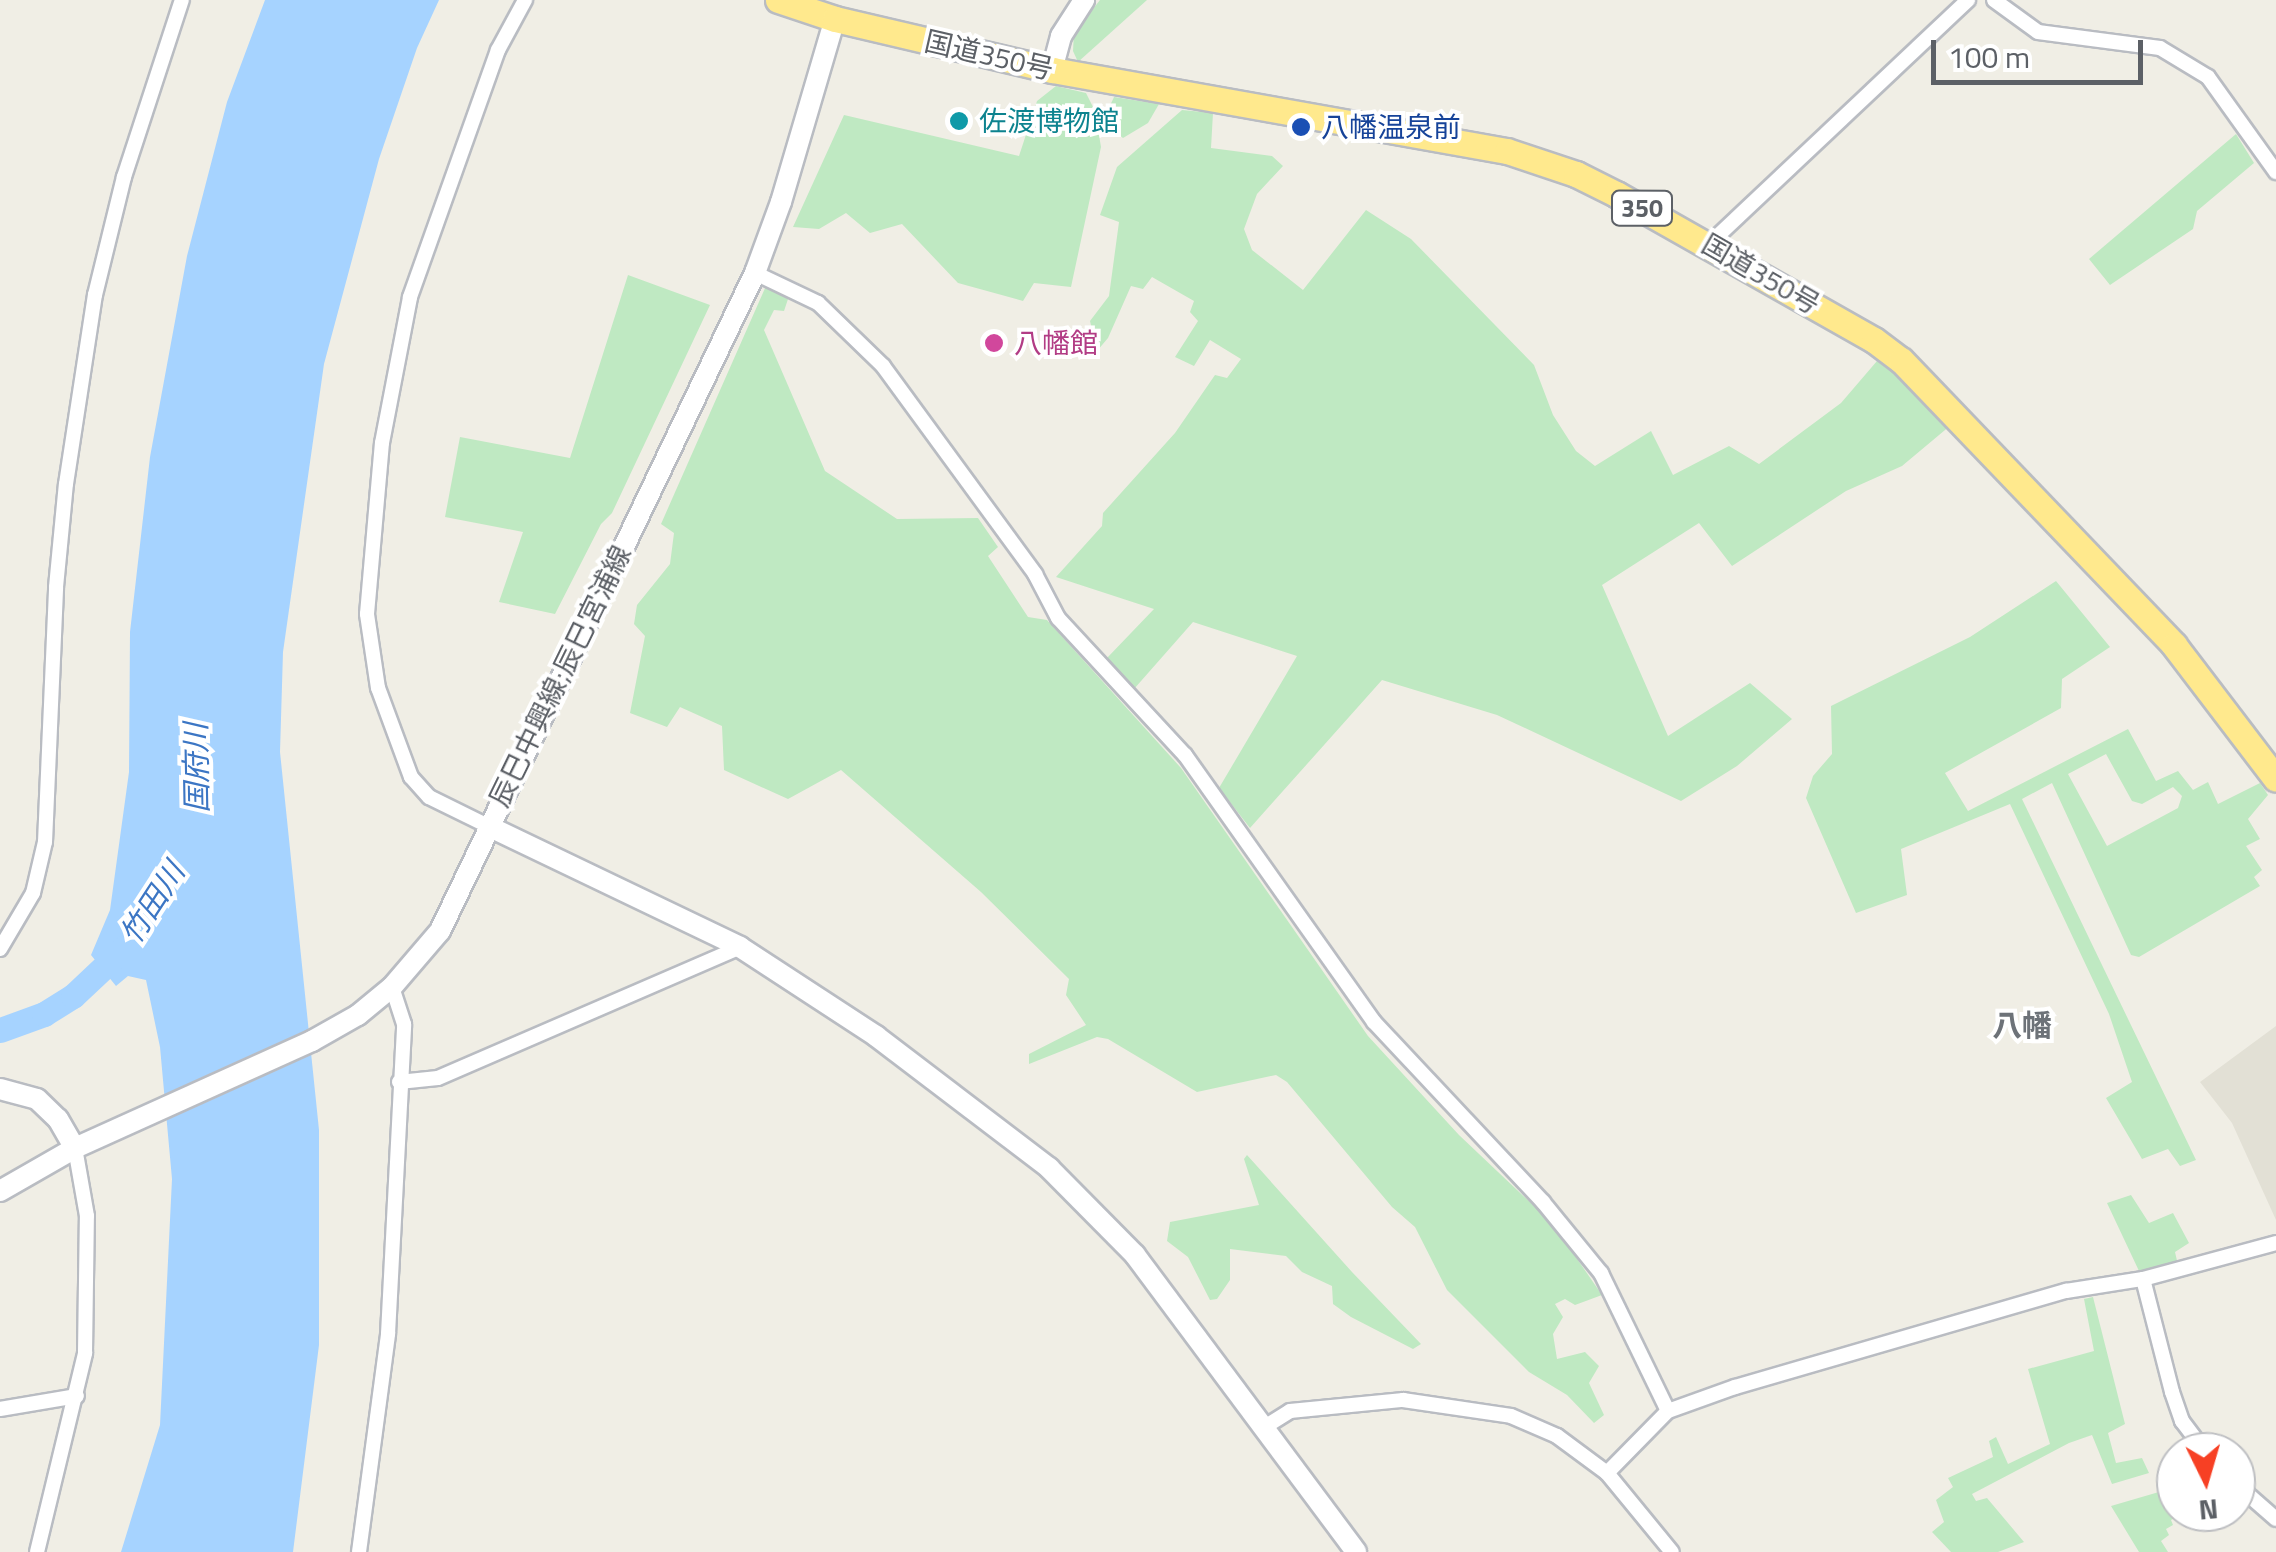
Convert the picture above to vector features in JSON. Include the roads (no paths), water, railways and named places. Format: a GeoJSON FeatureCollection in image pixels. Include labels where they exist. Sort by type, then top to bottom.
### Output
{"type":"FeatureCollection","features":[{"type":"Feature","properties":{"kind":"highway","name":"国道350号"},"geometry":{"type":"LineString","coordinates":[[778,0],[834,20],[1052,70],[1506,151],[1576,174],[1709,244],[1874,340],[1901,360],[2174,645],[2276,779]]}},
{"type":"Feature","properties":{"kind":"main road"},"geometry":{"type":"LineString","coordinates":[[1052,70],[1060,36],[1084,0]]}},
{"type":"Feature","properties":{"kind":"main road","name":"辰巳中興線;辰巳宮浦線"},"geometry":{"type":"LineString","coordinates":[[0,1190],[75,1148],[312,1041],[386,992],[440,931],[755,273],[781,202],[834,20]]}},
{"type":"Feature","properties":{"kind":"main road"},"geometry":{"type":"LineString","coordinates":[[488,826],[740,946],[876,1036],[1049,1168],[1135,1255],[1356,1552]]}},
{"type":"Feature","properties":{"kind":"main road"},"geometry":{"type":"LineString","coordinates":[[0,1089],[37,1098],[58,1119],[75,1148]]}},
{"type":"Feature","properties":{"kind":"street"},"geometry":{"type":"LineString","coordinates":[[0,948],[33,894],[45,842],[56,587],[66,484],[95,296],[124,178],[182,0]]}},
{"type":"Feature","properties":{"kind":"street"},"geometry":{"type":"LineString","coordinates":[[488,826],[429,797],[411,777],[378,688],[367,614],[382,443],[410,297],[498,50],[525,0]]}},
{"type":"Feature","properties":{"kind":"street"},"geometry":{"type":"LineString","coordinates":[[1709,244],[1968,0]]}},
{"type":"Feature","properties":{"kind":"street"},"geometry":{"type":"LineString","coordinates":[[1994,0],[2038,32],[2160,48],[2208,76],[2276,172]]}},
{"type":"Feature","properties":{"kind":"street"},"geometry":{"type":"LineString","coordinates":[[755,273],[818,302],[882,366],[1035,574],[1058,618],[1185,755],[1374,1022],[1543,1202],[1601,1272],[1668,1411]]}},
{"type":"Feature","properties":{"kind":"street"},"geometry":{"type":"LineString","coordinates":[[399,1082],[438,1078],[740,946]]}},
{"type":"Feature","properties":{"kind":"street"},"geometry":{"type":"LineString","coordinates":[[358,1552],[388,1334],[404,1024],[386,992]]}},
{"type":"Feature","properties":{"kind":"street"},"geometry":{"type":"LineString","coordinates":[[37,1552],[78,1396],[85,1353],[88,1248],[75,1148]]}},
{"type":"Feature","properties":{"kind":"street"},"geometry":{"type":"LineString","coordinates":[[1607,1473],[1668,1411],[2066,1291],[2144,1279],[2276,1243]]}},
{"type":"Feature","properties":{"kind":"street"},"geometry":{"type":"LineString","coordinates":[[2144,1279],[2172,1392],[2191,1432]]}},
{"type":"Feature","properties":{"kind":"street"},"geometry":{"type":"LineString","coordinates":[[0,1409],[78,1396]]}},
{"type":"Feature","properties":{"kind":"street"},"geometry":{"type":"LineString","coordinates":[[1263,1428],[1290,1411],[1403,1400],[1511,1416],[1539,1426],[1607,1473],[1672,1552]]}},
{"type":"Feature","properties":{"kind":"street"},"geometry":{"type":"LineString","coordinates":[[2256,1502],[2276,1519]]}},
{"type":"Feature","properties":{"kind":"water","name":"国府川"},"geometry":{"type":"Polygon","coordinates":[[[265,0],[439,0],[417,48],[379,159],[324,364],[283,652],[280,752],[319,1130],[319,1345],[293,1552],[121,1552],[160,1425],[172,1179],[160,1047],[146,980],[128,976],[116,986],[91,955],[110,910],[129,772],[130,632],[150,457],[187,256],[227,102],[265,0]]]}},
{"type":"Feature","properties":{"kind":"waterway","name":"竹田川"},"geometry":{"type":"LineString","coordinates":[[0,1030],[44,1014],[73,996],[125,947]]}},
{"type":"Feature","properties":{"kind":"place","name":"佐渡博物館"},"geometry":{"type":"Point","coordinates":[959,121]}},
{"type":"Feature","properties":{"kind":"place","name":"八幡温泉前"},"geometry":{"type":"Point","coordinates":[1301,127]}},
{"type":"Feature","properties":{"kind":"place","name":"八幡館"},"geometry":{"type":"Point","coordinates":[994,343]}},
{"type":"Feature","properties":{"kind":"district","name":"八幡"},"geometry":{"type":"Point","coordinates":[2022,1025]}}]}
